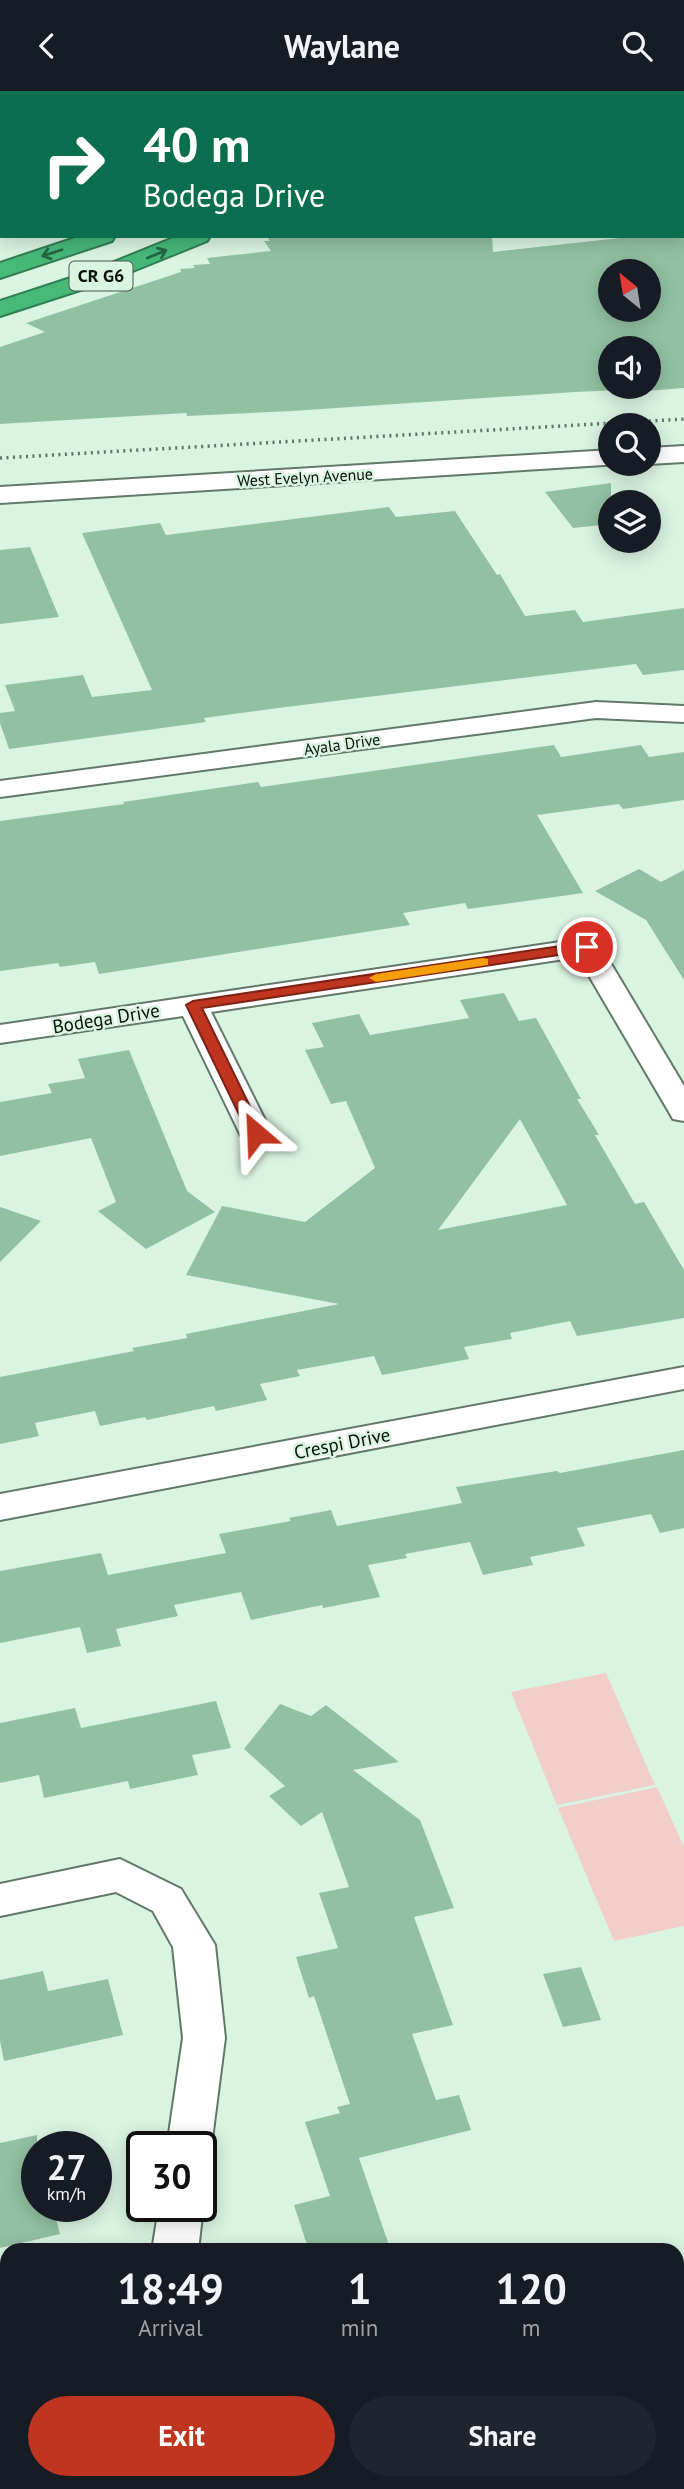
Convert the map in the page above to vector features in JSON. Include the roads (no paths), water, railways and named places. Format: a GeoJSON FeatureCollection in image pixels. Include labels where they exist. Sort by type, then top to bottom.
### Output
{"type":"FeatureCollection","features":[{"type":"Feature","properties":{"kind":"highway","name":"CR G6"},"geometry":{"type":"LineString","coordinates":[[0,271],[98,238]]}},
{"type":"Feature","properties":{"kind":"highway","name":"CR G6"},"geometry":{"type":"LineString","coordinates":[[0,309],[100,276],[194,238]]}},
{"type":"Feature","properties":{"kind":"main road"},"geometry":{"type":"LineString","coordinates":[[661,455],[684,454]]}},
{"type":"Feature","properties":{"kind":"main road","name":"West Evelyn Avenue"},"geometry":{"type":"LineString","coordinates":[[0,495],[598,459]]}},
{"type":"Feature","properties":{"kind":"street","name":"Ayala Drive"},"geometry":{"type":"LineString","coordinates":[[0,789],[596,710],[684,714]]}},
{"type":"Feature","properties":{"kind":"street","name":"Bodega Drive"},"geometry":{"type":"LineString","coordinates":[[0,1034],[587,947],[684,1112]]}},
{"type":"Feature","properties":{"kind":"street"},"geometry":{"type":"LineString","coordinates":[[193,1005],[256,1133]]}},
{"type":"Feature","properties":{"kind":"street","name":"Crespi Drive"},"geometry":{"type":"LineString","coordinates":[[0,1507],[684,1378]]}},
{"type":"Feature","properties":{"kind":"street"},"geometry":{"type":"LineString","coordinates":[[0,1900],[120,1875],[167,1900],[194,1945],[204,2038],[191,2131]]}},
{"type":"Feature","properties":{"kind":"street"},"geometry":{"type":"LineString","coordinates":[[176,2243],[179,2222]]}},
{"type":"Feature","properties":{"kind":"railway"},"geometry":{"type":"LineString","coordinates":[[0,458],[684,419]]}}]}
